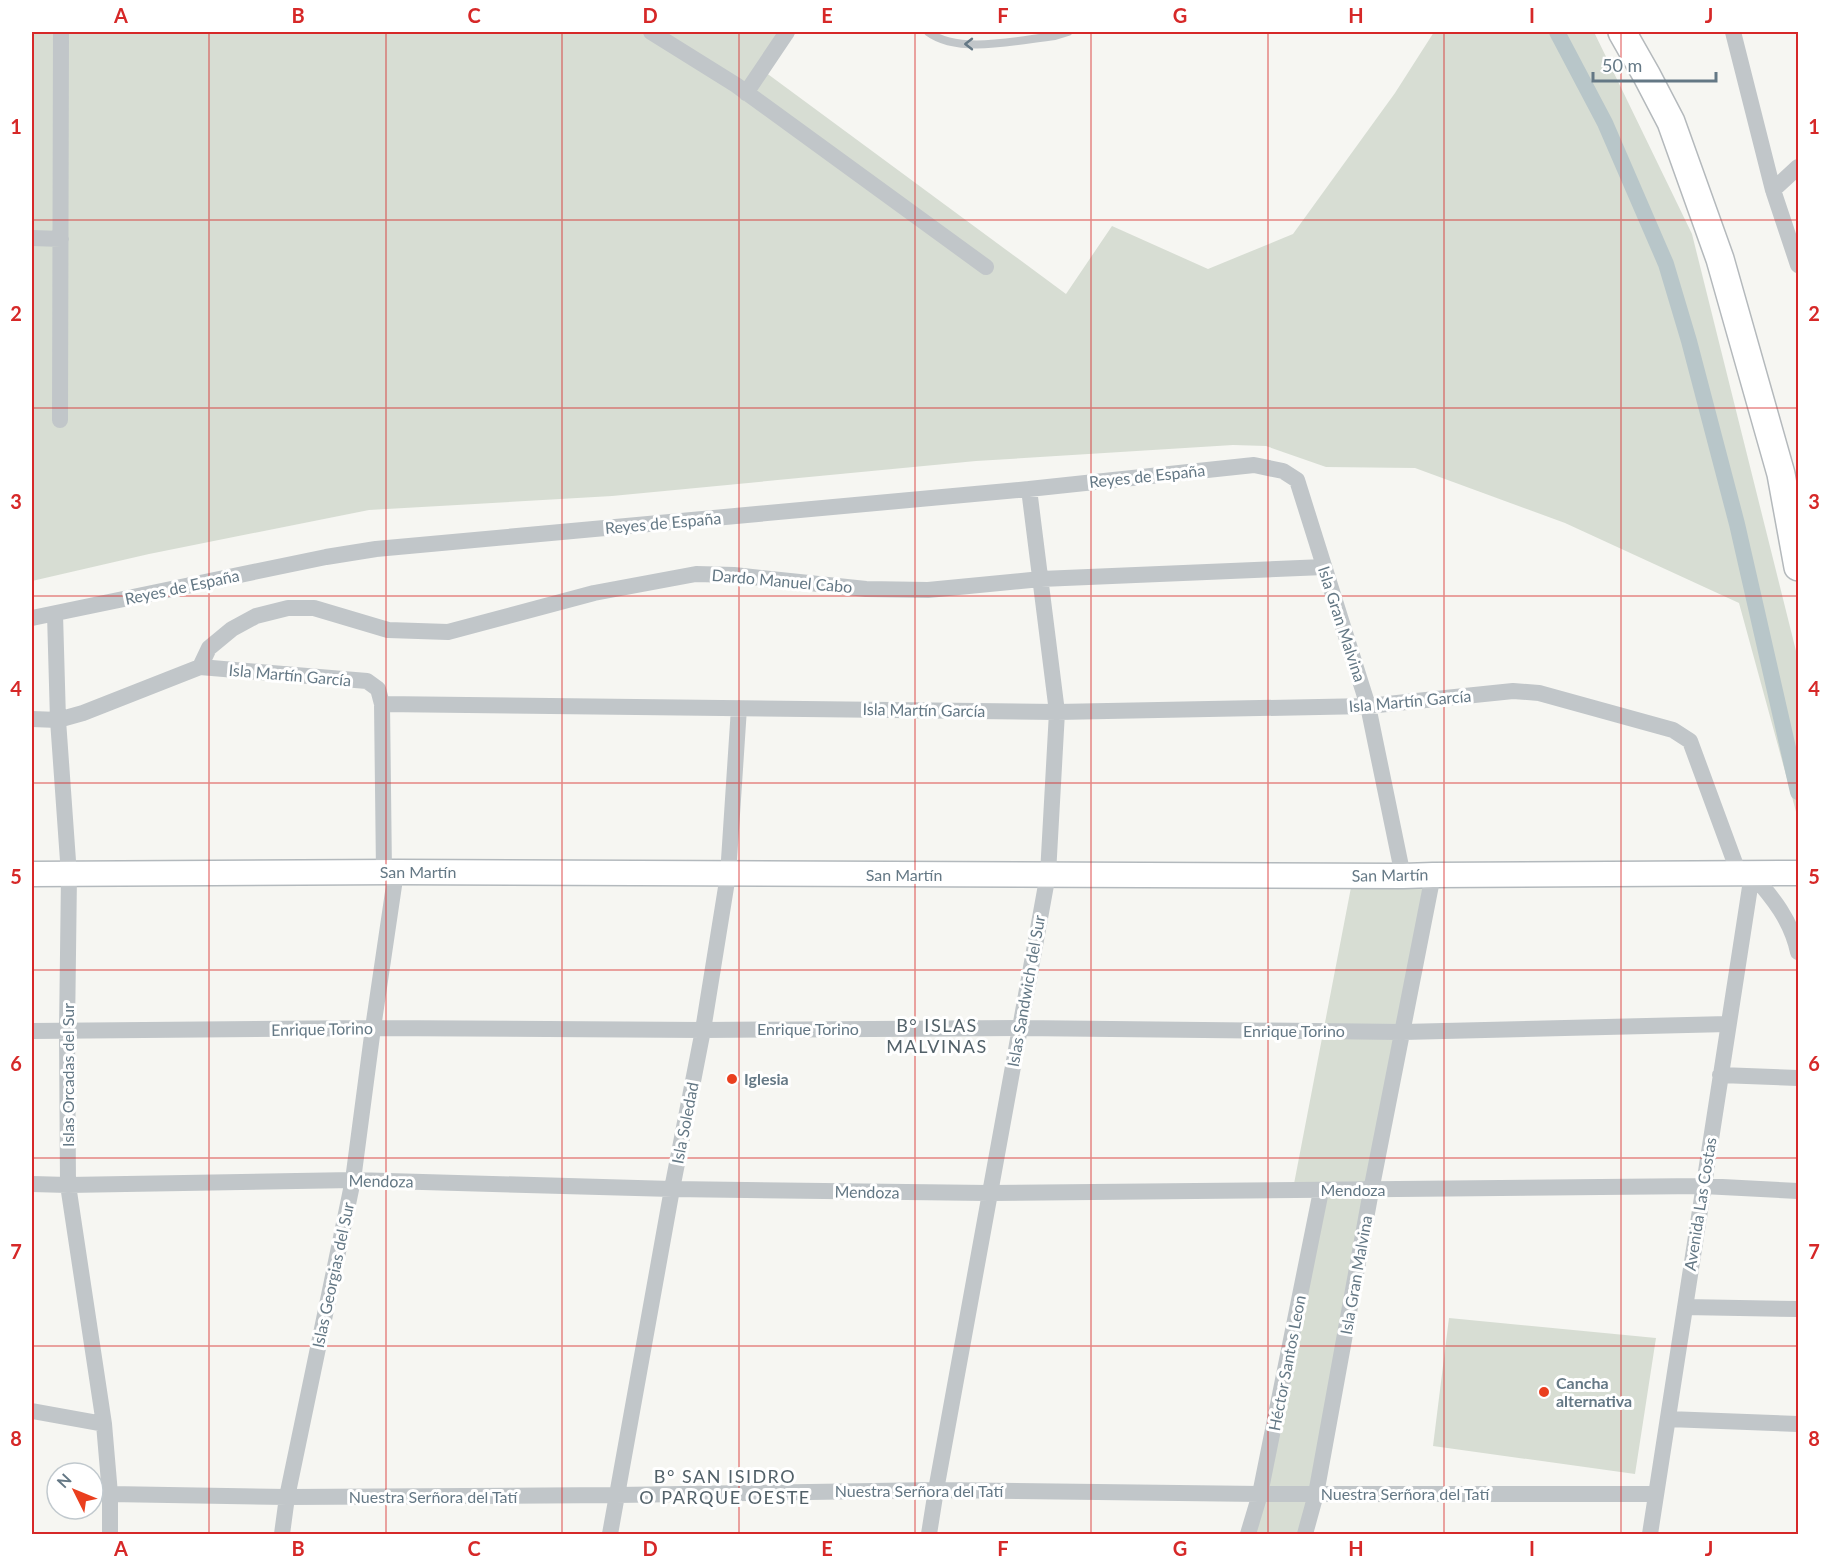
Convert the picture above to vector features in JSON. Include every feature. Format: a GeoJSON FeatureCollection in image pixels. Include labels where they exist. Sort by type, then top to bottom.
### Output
{"type":"FeatureCollection","features":[{"type":"Feature","properties":{"kind":"main road"},"geometry":{"type":"LineString","coordinates":[[1622,32],[1671,122],[1720,259],[1781,474],[1798,567]]}},
{"type":"Feature","properties":{"kind":"main road"},"geometry":{"type":"LineString","coordinates":[[1636,32],[1689,132],[1710,186],[1758,347],[1798,513]]}},
{"type":"Feature","properties":{"kind":"main road","name":"San Martín"},"geometry":{"type":"LineString","coordinates":[[32,874],[390,872],[1403,876],[1433,874],[1745,874],[1787,873],[1798,861]]}},
{"type":"Feature","properties":{"kind":"street"},"geometry":{"type":"LineString","coordinates":[[60,420],[61,32]]}},
{"type":"Feature","properties":{"kind":"street"},"geometry":{"type":"LineString","coordinates":[[651,32],[746,93],[986,267]]}},
{"type":"Feature","properties":{"kind":"street"},"geometry":{"type":"LineString","coordinates":[[746,93],[787,32]]}},
{"type":"Feature","properties":{"kind":"street"},"geometry":{"type":"LineString","coordinates":[[1733,32],[1773,190],[1798,265]]}},
{"type":"Feature","properties":{"kind":"street"},"geometry":{"type":"LineString","coordinates":[[1773,190],[1798,167]]}},
{"type":"Feature","properties":{"kind":"street"},"geometry":{"type":"LineString","coordinates":[[32,238],[61,239]]}},
{"type":"Feature","properties":{"kind":"street","name":"Reyes de España"},"geometry":{"type":"LineString","coordinates":[[32,618],[326,557],[376,549],[1029,489],[1254,465],[1283,471],[1297,480]]}},
{"type":"Feature","properties":{"kind":"street","name":"Isla Gran Malvina"},"geometry":{"type":"LineString","coordinates":[[1297,480],[1368,706],[1403,876]]}},
{"type":"Feature","properties":{"kind":"street","name":"Islas Sandwich del Sur"},"geometry":{"type":"LineString","coordinates":[[929,1534],[1048,874],[1057,712],[1029,489]]}},
{"type":"Feature","properties":{"kind":"street","name":"Dardo Manuel Cabo"},"geometry":{"type":"LineString","coordinates":[[200,667],[209,648],[232,629],[256,616],[288,608],[314,608],[388,630],[448,632],[594,593],[696,574],[734,575],[866,589],[928,590],[1041,579],[1324,567]]}},
{"type":"Feature","properties":{"kind":"street","name":"Islas Orcadas del Sur"},"geometry":{"type":"LineString","coordinates":[[55,614],[58,720],[69,875],[68,1185],[104,1424],[110,1494],[110,1534]]}},
{"type":"Feature","properties":{"kind":"street","name":"Isla Martín García"},"geometry":{"type":"LineString","coordinates":[[32,719],[58,720],[83,713],[200,667],[367,681],[378,689],[382,704],[1057,712],[1368,706],[1513,692],[1539,693],[1673,730],[1690,741],[1745,874]]}},
{"type":"Feature","properties":{"kind":"street","name":"Islas Georgias del Sur"},"geometry":{"type":"LineString","coordinates":[[282,1534],[287,1497],[353,1180],[373,1029],[390,872],[382,704]]}},
{"type":"Feature","properties":{"kind":"street","name":"Isla Soledad"},"geometry":{"type":"LineString","coordinates":[[610,1534],[703,1030],[728,875],[739,708]]}},
{"type":"Feature","properties":{"kind":"street","name":"Isla Gran Malvina"},"geometry":{"type":"LineString","coordinates":[[1305,1534],[1316,1494],[1371,1191],[1433,874]]}},
{"type":"Feature","properties":{"kind":"street"},"geometry":{"type":"LineString","coordinates":[[1745,874],[1772,897],[1787,919],[1798,952]]}},
{"type":"Feature","properties":{"kind":"street","name":"Avenida Las Costas"},"geometry":{"type":"LineString","coordinates":[[1650,1534],[1728,1024],[1745,874]]}},
{"type":"Feature","properties":{"kind":"street","name":"Enrique Torino"},"geometry":{"type":"LineString","coordinates":[[32,1031],[1020,1028],[1403,1032],[1728,1024]]}},
{"type":"Feature","properties":{"kind":"street"},"geometry":{"type":"LineString","coordinates":[[1720,1076],[1798,1078]]}},
{"type":"Feature","properties":{"kind":"street","name":"Mendoza"},"geometry":{"type":"LineString","coordinates":[[32,1184],[353,1180],[672,1189],[989,1193],[1703,1186],[1798,1191]]}},
{"type":"Feature","properties":{"kind":"street","name":"Héctor Santos Leon"},"geometry":{"type":"LineString","coordinates":[[1248,1534],[1260,1494],[1321,1191]]}},
{"type":"Feature","properties":{"kind":"street"},"geometry":{"type":"LineString","coordinates":[[1685,1307],[1798,1309]]}},
{"type":"Feature","properties":{"kind":"street"},"geometry":{"type":"LineString","coordinates":[[32,1411],[104,1424]]}},
{"type":"Feature","properties":{"kind":"street"},"geometry":{"type":"LineString","coordinates":[[1668,1419],[1798,1424]]}},
{"type":"Feature","properties":{"kind":"street","name":"Nuestra Serñora del Tatí"},"geometry":{"type":"LineString","coordinates":[[110,1494],[287,1497],[617,1496],[936,1490],[1260,1494],[1656,1494]]}},
{"type":"Feature","properties":{"kind":"lane"},"geometry":{"type":"LineString","coordinates":[[928,32],[942,40],[972,45],[1055,36],[1068,32]]}},
{"type":"Feature","properties":{"kind":"shaded area"},"geometry":{"type":"Polygon","coordinates":[[[32,32],[793,32],[765,72],[1066,294],[1112,226],[1208,269],[1293,234],[1395,93],[1434,32],[1594,32],[1692,234],[1798,659],[1798,819],[1739,603],[1565,523],[1415,468],[1326,467],[1266,446],[1233,445],[976,461],[612,496],[369,510],[149,554],[32,581],[32,32]]]}},
{"type":"Feature","properties":{"kind":"shaded area"},"geometry":{"type":"Polygon","coordinates":[[[1432,876],[1305,1534],[1249,1534],[1322,1190],[1293,1189],[1353,877],[1432,876]]]}},
{"type":"Feature","properties":{"kind":"shaded area","name":"Cancha alternativa"},"geometry":{"type":"Polygon","coordinates":[[[1449,1318],[1656,1338],[1635,1474],[1433,1446],[1449,1318]]]}},
{"type":"Feature","properties":{"kind":"waterway"},"geometry":{"type":"LineString","coordinates":[[1557,32],[1605,123],[1666,264],[1689,341],[1737,524],[1798,792]]}},
{"type":"Feature","properties":{"kind":"place","name":"Iglesia"},"geometry":{"type":"Point","coordinates":[732,1079]}},
{"type":"Feature","properties":{"kind":"place","name":"Cancha alternativa"},"geometry":{"type":"Point","coordinates":[1544,1392]}},
{"type":"Feature","properties":{"kind":"district","name":"B° ISLAS MALVINAS"},"geometry":{"type":"Point","coordinates":[937,1036]}},
{"type":"Feature","properties":{"kind":"district","name":"B° SAN ISIDRO O PARQUE OESTE"},"geometry":{"type":"Point","coordinates":[725,1487]}}]}
